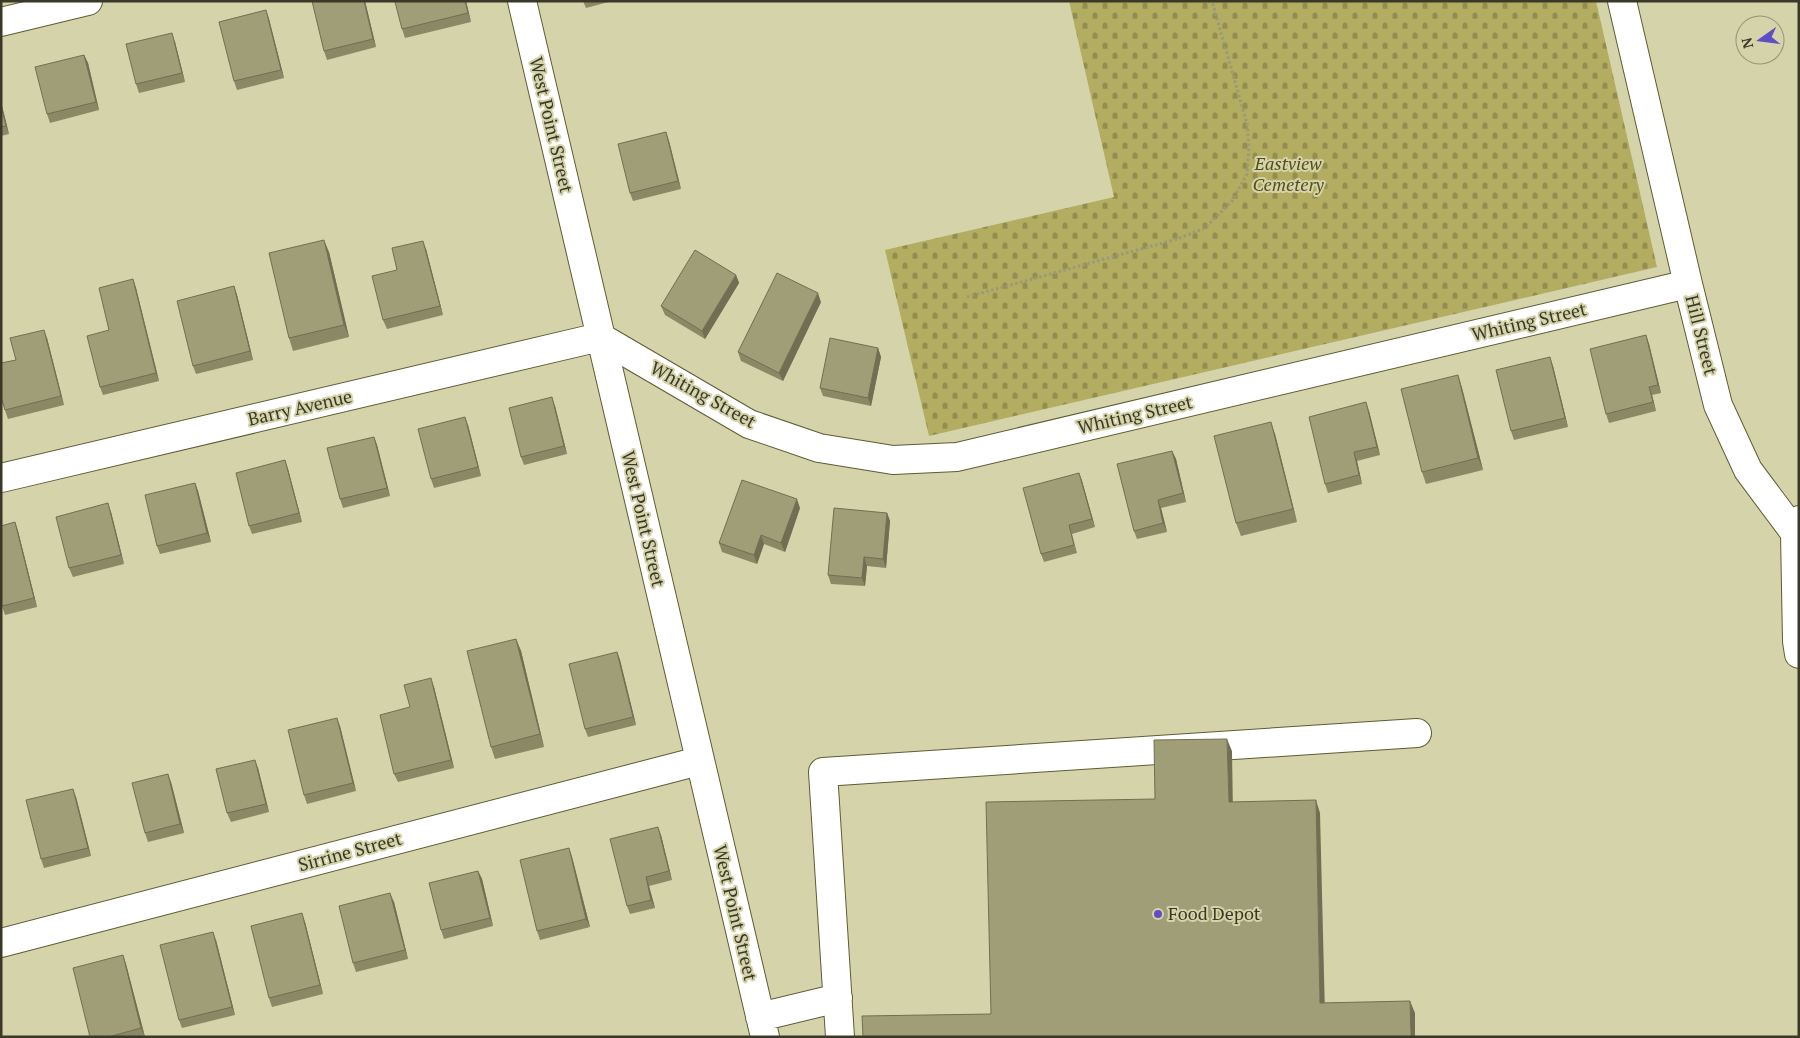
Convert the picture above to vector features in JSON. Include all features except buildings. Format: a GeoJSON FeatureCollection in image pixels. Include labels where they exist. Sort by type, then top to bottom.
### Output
{"type":"FeatureCollection","features":[{"type":"Feature","properties":{"kind":"street"},"geometry":{"type":"LineString","coordinates":[[1,22],[88,1]]}},
{"type":"Feature","properties":{"kind":"street","name":"West Point Street"},"geometry":{"type":"LineString","coordinates":[[522,1],[762,1027]]}},
{"type":"Feature","properties":{"kind":"street","name":"Hill Street"},"geometry":{"type":"LineString","coordinates":[[1622,1],[1718,404],[1748,470],[1798,529],[1797,641],[1799,654]]}},
{"type":"Feature","properties":{"kind":"street","name":"Whiting Street"},"geometry":{"type":"LineString","coordinates":[[600,337],[749,424],[819,448],[893,460],[957,457],[1688,284]]}},
{"type":"Feature","properties":{"kind":"street","name":"Barry Avenue"},"geometry":{"type":"LineString","coordinates":[[1,478],[600,337]]}},
{"type":"Feature","properties":{"kind":"street"},"geometry":{"type":"LineString","coordinates":[[840,1037],[823,772],[1417,733]]}},
{"type":"Feature","properties":{"kind":"street","name":"Sirrine Street"},"geometry":{"type":"LineString","coordinates":[[1,942],[699,761]]}},
{"type":"Feature","properties":{"kind":"street"},"geometry":{"type":"LineString","coordinates":[[762,1027],[838,998]]}},
{"type":"Feature","properties":{"kind":"path"},"geometry":{"type":"LineString","coordinates":[[967,297],[1177,239],[1205,228],[1232,201],[1248,174],[1247,124],[1212,1]]}},
{"type":"Feature","properties":{"kind":"green space","name":"Eastview Cemetery"},"geometry":{"type":"Polygon","coordinates":[[[1069,1],[1596,1],[1657,267],[929,436],[885,250],[1114,197],[1069,1]]]}},
{"type":"Feature","properties":{"kind":"place","name":"Food Depot"},"geometry":{"type":"Point","coordinates":[1158,914]}}]}
